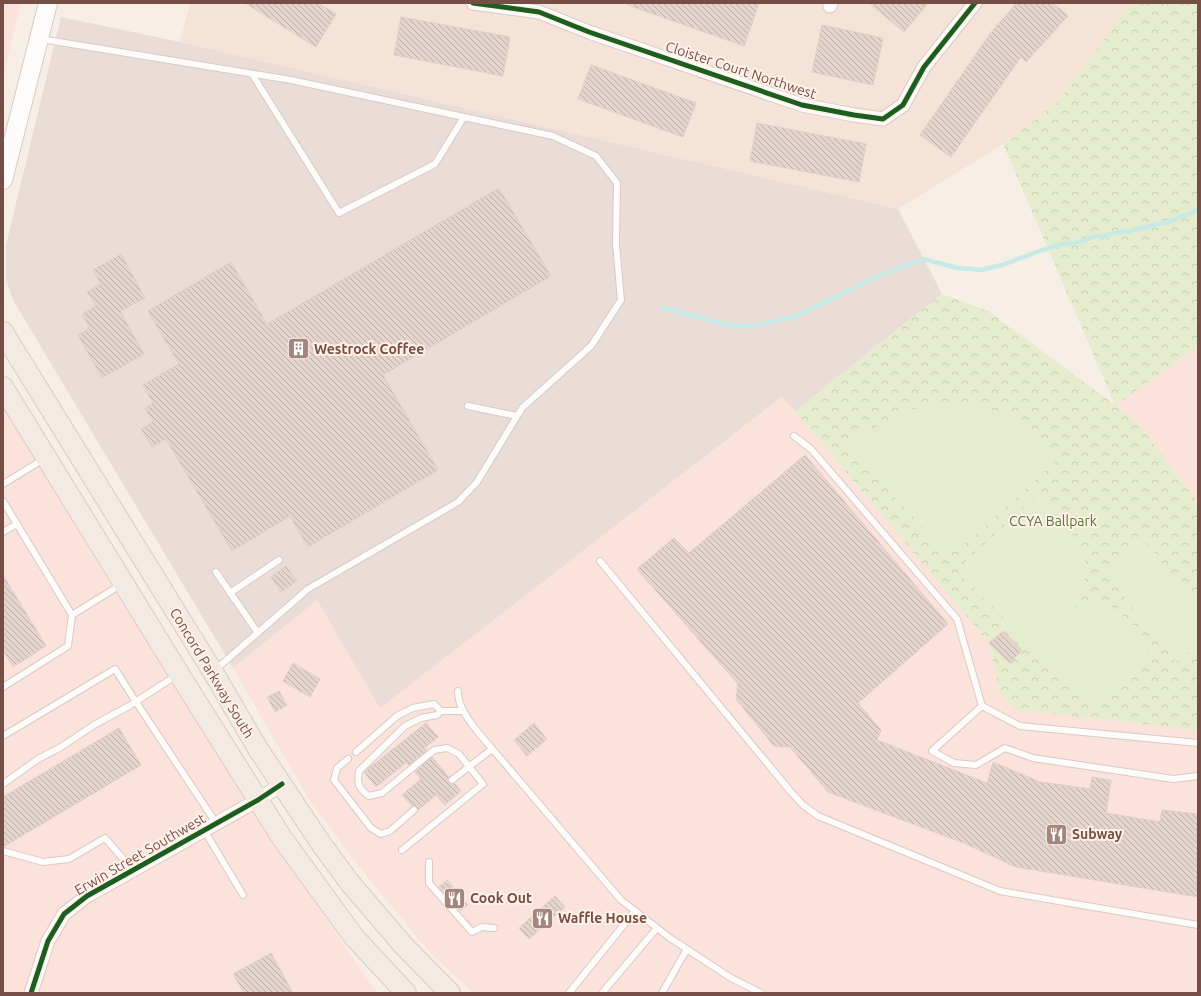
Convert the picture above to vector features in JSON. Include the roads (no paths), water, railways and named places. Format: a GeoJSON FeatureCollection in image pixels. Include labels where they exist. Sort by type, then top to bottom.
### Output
{"type":"FeatureCollection","features":[{"type":"Feature","properties":{"kind":"main road"},"geometry":{"type":"LineString","coordinates":[[3,180],[48,3]]}},
{"type":"Feature","properties":{"kind":"main road","name":"Concord Parkway South"},"geometry":{"type":"LineString","coordinates":[[3,332],[258,749],[322,845],[350,883],[403,945],[450,993]]}},
{"type":"Feature","properties":{"kind":"main road","name":"Concord Parkway South"},"geometry":{"type":"LineString","coordinates":[[3,387],[124,583],[178,674],[282,838],[354,937],[406,993]]}},
{"type":"Feature","properties":{"kind":"street","name":"Cloister Court Northwest"},"geometry":{"type":"LineString","coordinates":[[473,3],[539,7],[589,32],[802,105],[883,119],[903,106],[924,67],[975,3]]}},
{"type":"Feature","properties":{"kind":"street","name":"Erwin Street Southwest"},"geometry":{"type":"LineString","coordinates":[[31,993],[48,941],[64,914],[87,896],[258,800],[282,784]]}},
{"type":"Feature","properties":{"kind":"lane"},"geometry":{"type":"LineString","coordinates":[[39,39],[291,80],[553,136],[596,156],[617,183],[616,244],[620,300],[591,346],[522,408],[477,482],[458,502],[308,589],[212,672]]}},
{"type":"Feature","properties":{"kind":"lane"},"geometry":{"type":"LineString","coordinates":[[252,74],[339,213],[435,164],[464,117]]}},
{"type":"Feature","properties":{"kind":"lane"},"geometry":{"type":"LineString","coordinates":[[468,406],[517,416]]}},
{"type":"Feature","properties":{"kind":"lane"},"geometry":{"type":"LineString","coordinates":[[794,436],[811,449],[957,619],[982,706],[1020,726],[1198,743]]}},
{"type":"Feature","properties":{"kind":"lane"},"geometry":{"type":"LineString","coordinates":[[3,484],[47,457]]}},
{"type":"Feature","properties":{"kind":"lane"},"geometry":{"type":"LineString","coordinates":[[3,501],[72,615],[68,646],[3,687]]}},
{"type":"Feature","properties":{"kind":"lane"},"geometry":{"type":"LineString","coordinates":[[3,532],[17,524]]}},
{"type":"Feature","properties":{"kind":"lane"},"geometry":{"type":"LineString","coordinates":[[230,593],[279,560]]}},
{"type":"Feature","properties":{"kind":"lane"},"geometry":{"type":"LineString","coordinates":[[600,561],[791,792],[804,806],[818,816],[1000,891],[1198,925]]}},
{"type":"Feature","properties":{"kind":"lane"},"geometry":{"type":"LineString","coordinates":[[216,572],[258,633]]}},
{"type":"Feature","properties":{"kind":"lane"},"geometry":{"type":"LineString","coordinates":[[72,615],[124,583]]}},
{"type":"Feature","properties":{"kind":"lane"},"geometry":{"type":"LineString","coordinates":[[3,736],[115,669],[216,823]]}},
{"type":"Feature","properties":{"kind":"lane"},"geometry":{"type":"LineString","coordinates":[[3,784],[38,759],[61,747],[94,725],[136,702],[178,674]]}},
{"type":"Feature","properties":{"kind":"lane"},"geometry":{"type":"LineString","coordinates":[[458,691],[460,705],[477,731],[621,900],[687,949],[731,978],[761,993]]}},
{"type":"Feature","properties":{"kind":"lane"},"geometry":{"type":"LineString","coordinates":[[356,752],[397,716],[413,708],[434,704],[441,711]]}},
{"type":"Feature","properties":{"kind":"lane"},"geometry":{"type":"LineString","coordinates":[[982,706],[932,751],[954,762],[976,765],[1005,748],[1034,758],[1173,779],[1198,776]]}},
{"type":"Feature","properties":{"kind":"lane"},"geometry":{"type":"LineString","coordinates":[[402,850],[483,784],[459,754],[447,748],[434,750],[382,793],[369,796],[361,790],[357,782],[358,771],[406,726],[420,718],[437,715],[441,711],[463,711]]}},
{"type":"Feature","properties":{"kind":"lane"},"geometry":{"type":"LineString","coordinates":[[452,780],[492,749]]}},
{"type":"Feature","properties":{"kind":"lane"},"geometry":{"type":"LineString","coordinates":[[348,759],[337,768],[334,780],[371,828],[381,834],[390,832],[414,810]]}},
{"type":"Feature","properties":{"kind":"lane"},"geometry":{"type":"LineString","coordinates":[[204,830],[243,895]]}},
{"type":"Feature","properties":{"kind":"lane"},"geometry":{"type":"LineString","coordinates":[[3,851],[43,862],[70,859],[105,838],[132,870]]}},
{"type":"Feature","properties":{"kind":"lane"},"geometry":{"type":"LineString","coordinates":[[429,862],[429,884],[472,932],[482,927],[494,928]]}},
{"type":"Feature","properties":{"kind":"lane"},"geometry":{"type":"LineString","coordinates":[[569,993],[635,911]]}},
{"type":"Feature","properties":{"kind":"lane"},"geometry":{"type":"LineString","coordinates":[[602,993],[657,928]]}},
{"type":"Feature","properties":{"kind":"lane"},"geometry":{"type":"LineString","coordinates":[[662,993],[687,949]]}},
{"type":"Feature","properties":{"kind":"waterway"},"geometry":{"type":"LineString","coordinates":[[663,308],[732,326],[755,326],[796,316],[876,277],[923,259],[958,268],[981,270],[1002,265],[1066,243],[1072,244],[1097,236],[1124,231],[1129,232],[1139,228],[1166,223],[1198,210]]}},
{"type":"Feature","properties":{"kind":"place","name":"Westrock Coffee"},"geometry":{"type":"Point","coordinates":[298,349]}},
{"type":"Feature","properties":{"kind":"place","name":"Subway"},"geometry":{"type":"Point","coordinates":[1057,834]}},
{"type":"Feature","properties":{"kind":"place","name":"Cook Out"},"geometry":{"type":"Point","coordinates":[455,898]}},
{"type":"Feature","properties":{"kind":"place","name":"Waffle House"},"geometry":{"type":"Point","coordinates":[542,918]}},
{"type":"Feature","properties":{"kind":"park label","name":"CCYA Ballpark"},"geometry":{"type":"Point","coordinates":[1053,521]}}]}
